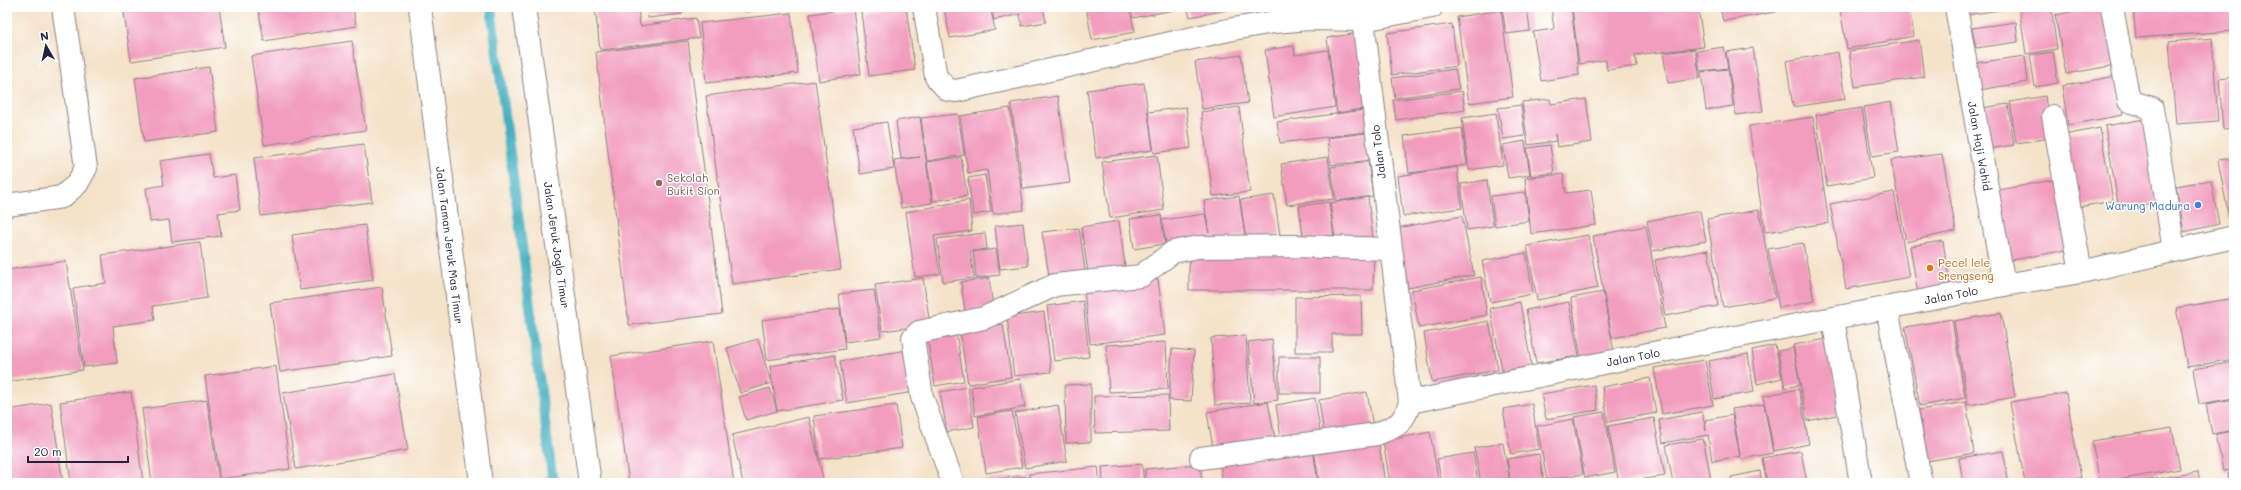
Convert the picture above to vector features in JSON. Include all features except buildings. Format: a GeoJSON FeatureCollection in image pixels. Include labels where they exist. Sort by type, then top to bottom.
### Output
{"type":"FeatureCollection","features":[{"type":"Feature","properties":{"kind":"street"},"geometry":{"type":"LineString","coordinates":[[7,205],[62,196],[77,184],[86,168],[63,7]]}},
{"type":"Feature","properties":{"kind":"street","name":"Jalan Taman Jeruk Mas Timur"},"geometry":{"type":"LineString","coordinates":[[420,7],[481,483]]}},
{"type":"Feature","properties":{"kind":"street","name":"Jalan Jeruk Joglo Timur"},"geometry":{"type":"LineString","coordinates":[[524,7],[590,483]]}},
{"type":"Feature","properties":{"kind":"street"},"geometry":{"type":"LineString","coordinates":[[924,7],[936,77],[948,90],[956,91],[1233,29],[1274,22],[1309,19],[1363,20],[1432,7]]}},
{"type":"Feature","properties":{"kind":"street","name":"Jalan Haji Wahid"},"geometry":{"type":"LineString","coordinates":[[1956,7],[2004,285]]}},
{"type":"Feature","properties":{"kind":"street"},"geometry":{"type":"LineString","coordinates":[[2112,7],[2129,101],[2152,108],[2174,251]]}},
{"type":"Feature","properties":{"kind":"street","name":"Jalan Tolo"},"geometry":{"type":"LineString","coordinates":[[1363,20],[1410,402],[1663,351],[2004,285],[2081,272],[2234,237]]}},
{"type":"Feature","properties":{"kind":"street"},"geometry":{"type":"LineString","coordinates":[[2053,116],[2081,272]]}},
{"type":"Feature","properties":{"kind":"street"},"geometry":{"type":"LineString","coordinates":[[953,483],[922,397],[913,338],[919,332],[984,318],[1055,285],[1141,276],[1173,252],[1198,247],[1293,246],[1390,249]]}},
{"type":"Feature","properties":{"kind":"street"},"geometry":{"type":"LineString","coordinates":[[1887,308],[1921,483]]}},
{"type":"Feature","properties":{"kind":"street"},"geometry":{"type":"LineString","coordinates":[[1833,319],[1861,483]]}},
{"type":"Feature","properties":{"kind":"street"},"geometry":{"type":"LineString","coordinates":[[1201,458],[1377,434],[1395,427],[1405,418],[1410,402]]}},
{"type":"Feature","properties":{"kind":"waterway"},"geometry":{"type":"LineString","coordinates":[[491,7],[553,483]]}},
{"type":"Feature","properties":{"kind":"place","name":"Sekolah Bukit Sion"},"geometry":{"type":"Point","coordinates":[659,183]}},
{"type":"Feature","properties":{"kind":"place","name":"Warung Madura"},"geometry":{"type":"Point","coordinates":[2198,205]}},
{"type":"Feature","properties":{"kind":"place","name":"Pecel lele Srengseng"},"geometry":{"type":"Point","coordinates":[1930,268]}}]}
